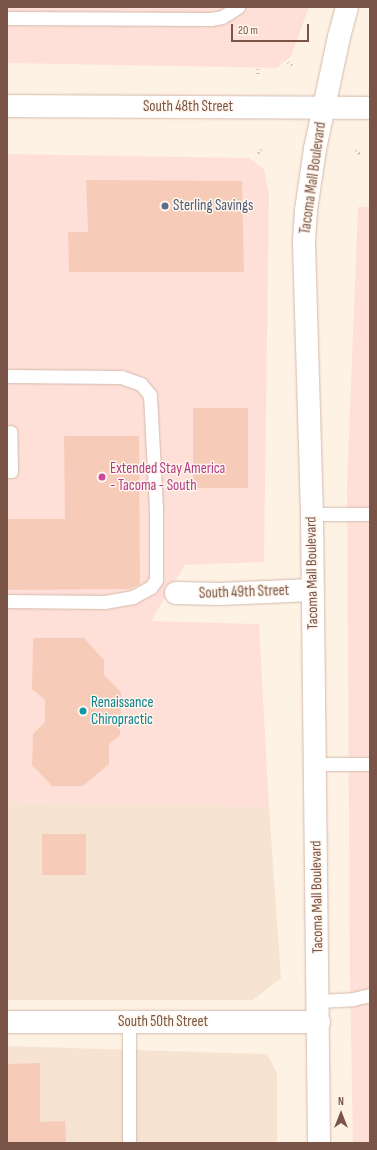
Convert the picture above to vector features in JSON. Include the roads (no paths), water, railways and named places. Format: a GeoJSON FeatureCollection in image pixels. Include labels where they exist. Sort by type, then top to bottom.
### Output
{"type":"FeatureCollection","features":[{"type":"Feature","properties":{"kind":"main road","name":"Tacoma Mall Boulevard"},"geometry":{"type":"LineString","coordinates":[[319,1143],[319,1012],[312,514],[304,240],[306,210],[315,149],[339,37],[347,7]]}},
{"type":"Feature","properties":{"kind":"main road","name":"South 48th Street"},"geometry":{"type":"LineString","coordinates":[[7,106],[370,108]]}},
{"type":"Feature","properties":{"kind":"main road","name":"South 49th Street"},"geometry":{"type":"LineString","coordinates":[[176,593],[312,590]]}},
{"type":"Feature","properties":{"kind":"main road","name":"South 50th Street"},"geometry":{"type":"LineString","coordinates":[[7,1022],[129,1022],[319,1012]]}},
{"type":"Feature","properties":{"kind":"lane"},"geometry":{"type":"LineString","coordinates":[[7,18],[211,19],[222,17],[238,7]]}},
{"type":"Feature","properties":{"kind":"lane"},"geometry":{"type":"LineString","coordinates":[[7,376],[121,377],[142,384],[150,395],[156,508],[156,580],[151,587],[133,597],[105,602],[7,601]]}},
{"type":"Feature","properties":{"kind":"lane"},"geometry":{"type":"LineString","coordinates":[[7,471],[11,470],[10,432]]}},
{"type":"Feature","properties":{"kind":"lane"},"geometry":{"type":"LineString","coordinates":[[312,514],[370,514]]}},
{"type":"Feature","properties":{"kind":"lane"},"geometry":{"type":"LineString","coordinates":[[315,764],[370,764]]}},
{"type":"Feature","properties":{"kind":"lane"},"geometry":{"type":"LineString","coordinates":[[319,1012],[353,999],[370,995]]}},
{"type":"Feature","properties":{"kind":"lane"},"geometry":{"type":"LineString","coordinates":[[128,1143],[129,1022]]}},
{"type":"Feature","properties":{"kind":"place","name":"Sterling Savings"},"geometry":{"type":"Point","coordinates":[165,206]}},
{"type":"Feature","properties":{"kind":"place","name":"Extended Stay America - Tacoma - South"},"geometry":{"type":"Point","coordinates":[102,477]}},
{"type":"Feature","properties":{"kind":"place","name":"Renaissance Chiropractic"},"geometry":{"type":"Point","coordinates":[83,711]}}]}
